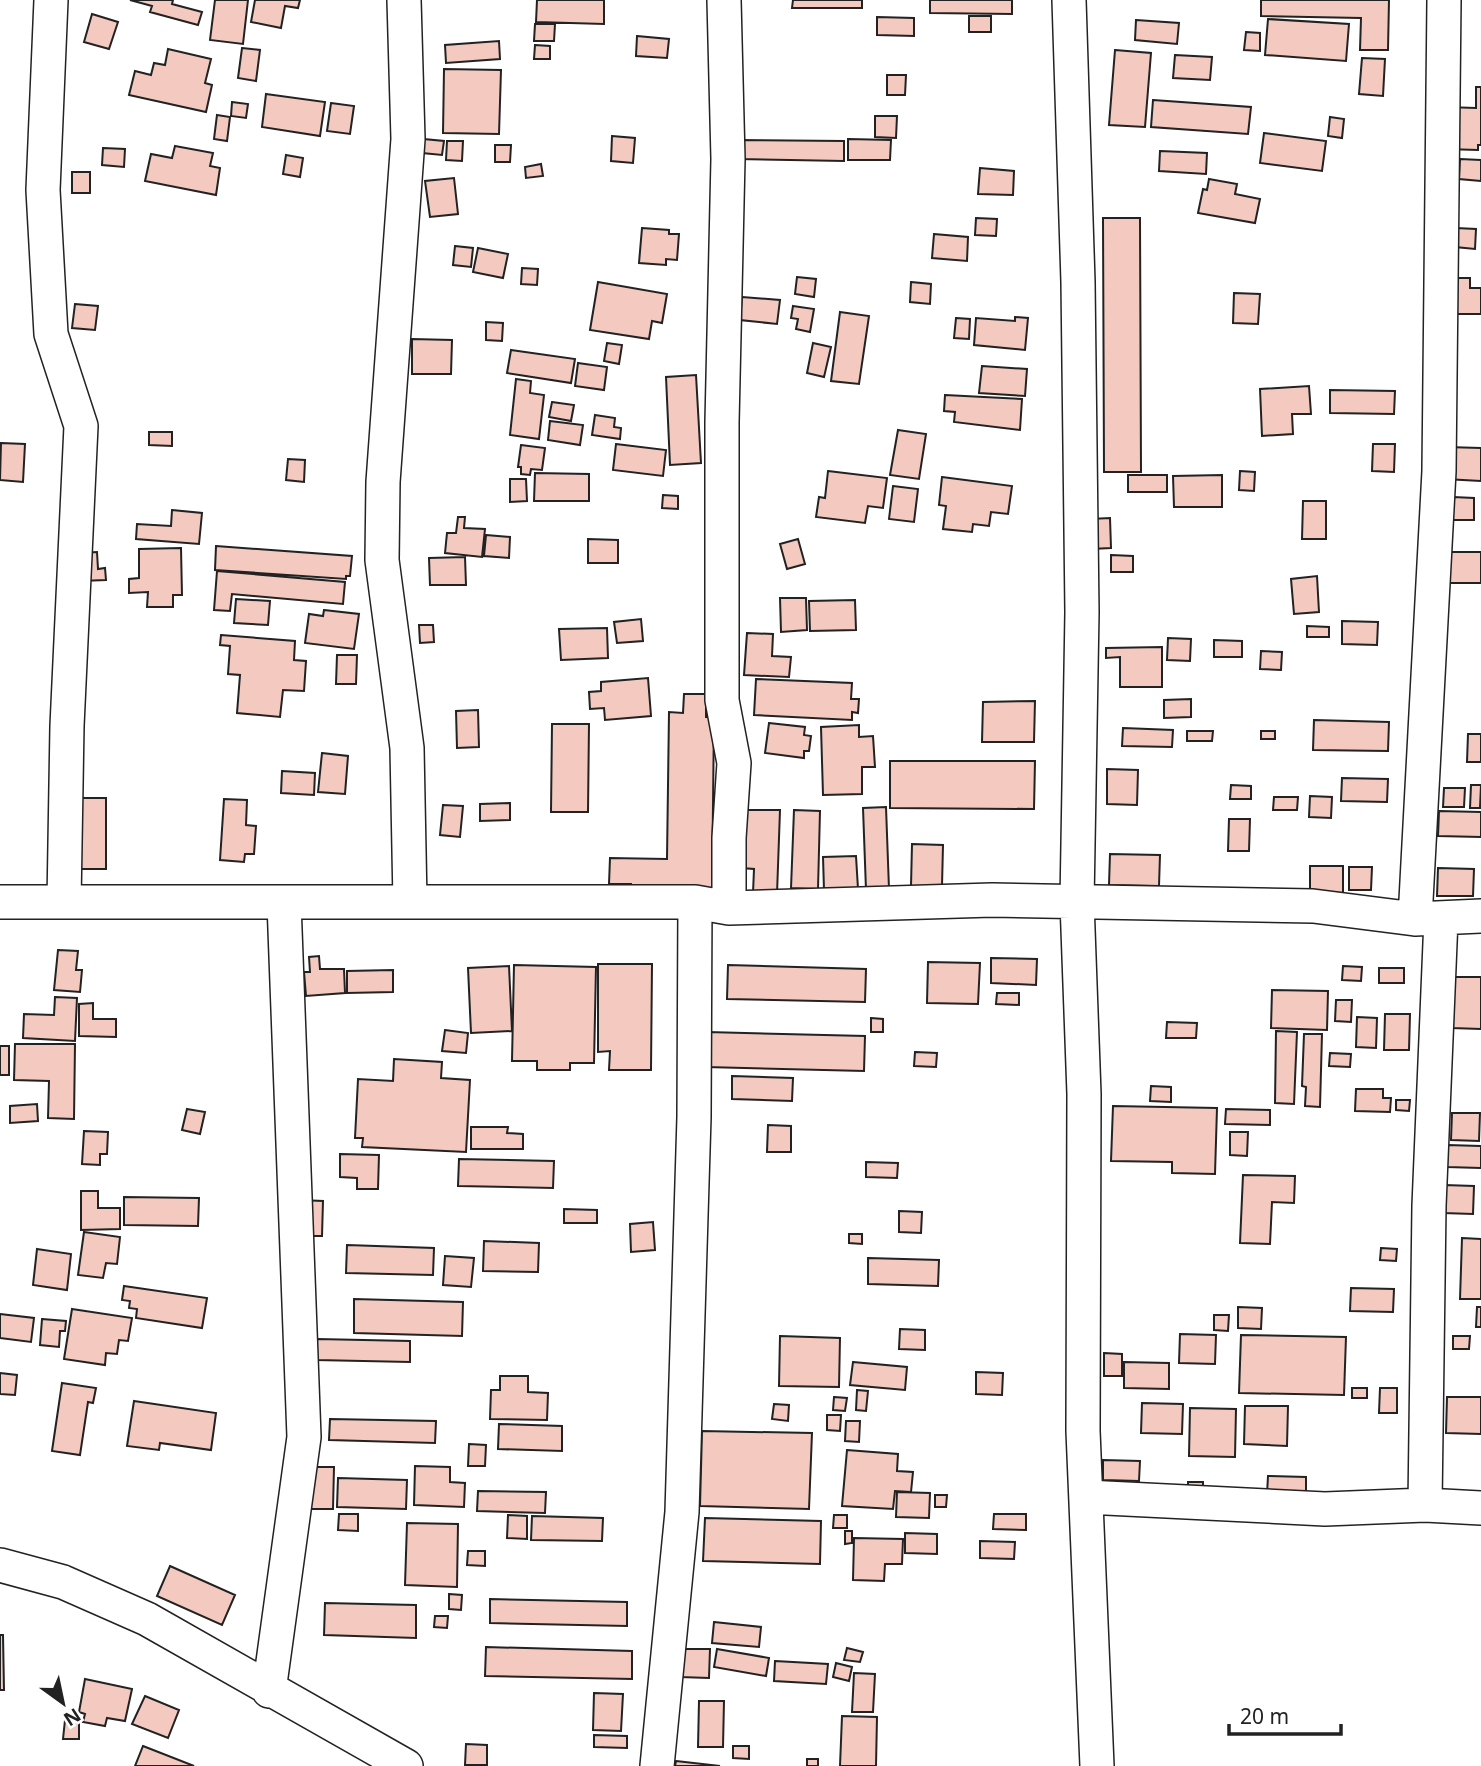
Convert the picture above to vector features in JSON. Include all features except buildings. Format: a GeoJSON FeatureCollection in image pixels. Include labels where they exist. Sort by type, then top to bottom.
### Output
{"type":"FeatureCollection","features":[{"type":"Feature","properties":{"kind":"street"},"geometry":{"type":"LineString","coordinates":[[51,0],[43,190],[51,334],[81,426],[67,726],[64,902]]}},
{"type":"Feature","properties":{"kind":"street"},"geometry":{"type":"LineString","coordinates":[[404,0],[408,139],[383,482],[382,560],[407,748],[410,902]]}},
{"type":"Feature","properties":{"kind":"street"},"geometry":{"type":"LineString","coordinates":[[724,0],[728,159],[722,422],[722,700],[734,763],[729,838],[729,908]]}},
{"type":"Feature","properties":{"kind":"street"},"geometry":{"type":"LineString","coordinates":[[1069,0],[1078,282],[1082,612],[1077,902],[1084,1094],[1086,1497],[1097,1766]]}},
{"type":"Feature","properties":{"kind":"street"},"geometry":{"type":"LineString","coordinates":[[1425,1505],[1429,1206],[1428,919],[1439,471],[1444,0]]}},
{"type":"Feature","properties":{"kind":"street"},"geometry":{"type":"LineString","coordinates":[[0,902],[695,902],[729,908],[992,900],[1313,906],[1428,919],[1481,916]]}},
{"type":"Feature","properties":{"kind":"street"},"geometry":{"type":"LineString","coordinates":[[657,1766],[682,1511],[694,1116],[695,902]]}},
{"type":"Feature","properties":{"kind":"street"},"geometry":{"type":"LineString","coordinates":[[269,1691],[304,1437],[284,903]]}},
{"type":"Feature","properties":{"kind":"street"},"geometry":{"type":"LineString","coordinates":[[1086,1497],[1325,1509],[1425,1505],[1481,1508]]}},
{"type":"Feature","properties":{"kind":"street"},"geometry":{"type":"LineString","coordinates":[[0,1564],[63,1582],[147,1619],[269,1691],[406,1766]]}}]}
